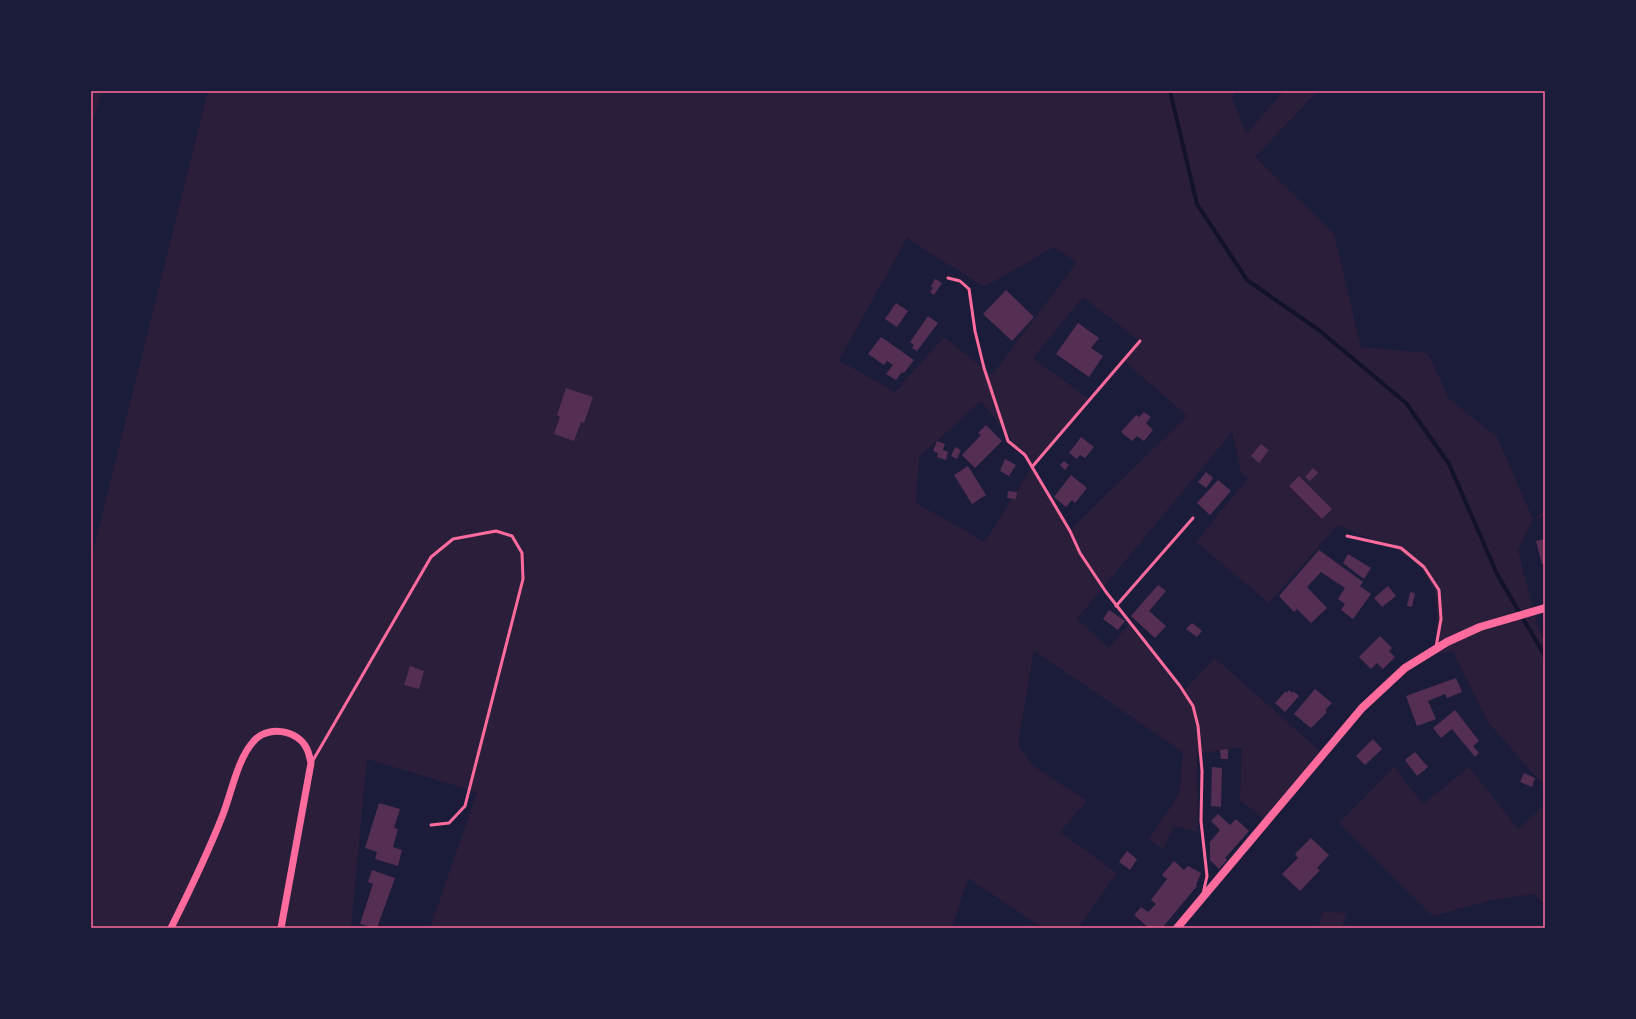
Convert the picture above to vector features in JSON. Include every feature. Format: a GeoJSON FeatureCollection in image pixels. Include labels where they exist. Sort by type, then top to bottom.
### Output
{"type":"FeatureCollection","features":[{"type":"Feature","properties":{"kind":"main road"},"geometry":{"type":"LineString","coordinates":[[1177,928],[1362,708],[1405,668],[1436,648],[1480,627],[1545,608]]}},
{"type":"Feature","properties":{"kind":"street"},"geometry":{"type":"LineString","coordinates":[[171,928],[222,818],[246,752],[261,734],[271,731],[283,731],[302,742],[307,749],[311,763],[281,928]]}},
{"type":"Feature","properties":{"kind":"lane"},"geometry":{"type":"LineString","coordinates":[[948,278],[960,281],[969,290],[975,331],[984,368],[1008,441],[1025,455],[1080,553],[1116,606],[1180,686],[1193,706],[1198,726],[1202,770],[1201,821],[1207,876],[1202,899]]}},
{"type":"Feature","properties":{"kind":"lane"},"geometry":{"type":"LineString","coordinates":[[1032,467],[1140,341]]}},
{"type":"Feature","properties":{"kind":"lane"},"geometry":{"type":"LineString","coordinates":[[1116,606],[1193,518]]}},
{"type":"Feature","properties":{"kind":"lane"},"geometry":{"type":"LineString","coordinates":[[311,763],[432,557],[453,539],[496,531],[512,536],[522,553],[523,578],[465,806],[449,823],[431,825]]}},
{"type":"Feature","properties":{"kind":"lane"},"geometry":{"type":"LineString","coordinates":[[1347,536],[1401,548],[1424,567],[1439,590],[1441,619],[1436,648]]}},
{"type":"Feature","properties":{"kind":"shaded area"},"geometry":{"type":"Polygon","coordinates":[[[91,91],[102,91],[91,129],[91,91]]]}},
{"type":"Feature","properties":{"kind":"shaded area"},"geometry":{"type":"Polygon","coordinates":[[[208,91],[1237,91],[1232,97],[1246,134],[1284,91],[1318,91],[1255,157],[1334,234],[1361,347],[1428,353],[1449,399],[1497,437],[1533,519],[1518,550],[1537,624],[1545,640],[1545,787],[1488,722],[1453,652],[1436,654],[1437,616],[1435,592],[1422,569],[1401,552],[1338,525],[1269,603],[1196,542],[1248,478],[1241,473],[1232,432],[1077,619],[1109,648],[1129,624],[1182,692],[1215,658],[1322,753],[1266,821],[1240,800],[1242,747],[1197,754],[1198,832],[1174,826],[1163,850],[1149,839],[1179,795],[1183,752],[1034,651],[1018,744],[1033,766],[1087,801],[1060,832],[1117,873],[1078,928],[1043,928],[968,878],[952,928],[430,928],[477,792],[367,759],[351,928],[91,928],[91,560],[208,91]],[[907,238],[839,360],[895,392],[944,337],[992,375],[1077,262],[1054,247],[984,287],[907,238]],[[1083,297],[1033,358],[1090,400],[1032,467],[1070,530],[1187,416],[1124,361],[1140,341],[1083,297]],[[981,401],[919,457],[916,503],[985,542],[1032,467],[981,401]]]}},
{"type":"Feature","properties":{"kind":"shaded area"},"geometry":{"type":"Polygon","coordinates":[[[1545,511],[1545,517],[1533,519],[1545,511]]]}},
{"type":"Feature","properties":{"kind":"shaded area"},"geometry":{"type":"Polygon","coordinates":[[[1394,767],[1423,804],[1469,767],[1518,829],[1545,805],[1545,904],[1534,894],[1492,900],[1433,916],[1339,823],[1394,767]]]}},
{"type":"Feature","properties":{"kind":"shaded area"},"geometry":{"type":"Polygon","coordinates":[[[1323,911],[1347,913],[1342,928],[1318,928],[1323,911]]]}},
{"type":"Feature","properties":{"kind":"building"},"geometry":{"type":"Polygon","coordinates":[[[935,279],[942,283],[934,295],[930,292],[933,288],[931,286],[935,279]]]}},
{"type":"Feature","properties":{"kind":"building"},"geometry":{"type":"Polygon","coordinates":[[[1006,290],[1034,317],[1012,341],[983,314],[1006,290]]]}},
{"type":"Feature","properties":{"kind":"building"},"geometry":{"type":"Polygon","coordinates":[[[896,303],[908,311],[897,327],[885,319],[896,303]]]}},
{"type":"Feature","properties":{"kind":"building"},"geometry":{"type":"Polygon","coordinates":[[[928,316],[938,323],[917,351],[912,348],[914,345],[910,342],[928,316]]]}},
{"type":"Feature","properties":{"kind":"building"},"geometry":{"type":"Polygon","coordinates":[[[1078,323],[1099,338],[1091,348],[1103,356],[1089,377],[1056,354],[1078,323]]]}},
{"type":"Feature","properties":{"kind":"building"},"geometry":{"type":"Polygon","coordinates":[[[881,337],[914,360],[904,373],[902,372],[896,380],[886,374],[893,365],[887,361],[884,365],[868,354],[881,337]]]}},
{"type":"Feature","properties":{"kind":"building"},"geometry":{"type":"Polygon","coordinates":[[[566,388],[593,397],[584,423],[581,422],[574,441],[554,434],[560,417],[557,415],[566,388]]]}},
{"type":"Feature","properties":{"kind":"building"},"geometry":{"type":"Polygon","coordinates":[[[1144,412],[1151,417],[1146,423],[1153,430],[1144,441],[1137,436],[1132,441],[1121,432],[1136,415],[1139,417],[1144,412]]]}},
{"type":"Feature","properties":{"kind":"building"},"geometry":{"type":"Polygon","coordinates":[[[986,425],[1002,441],[975,468],[962,455],[981,435],[978,433],[986,425]]]}},
{"type":"Feature","properties":{"kind":"building"},"geometry":{"type":"Polygon","coordinates":[[[1081,437],[1094,447],[1085,458],[1080,455],[1077,459],[1069,453],[1081,437]]]}},
{"type":"Feature","properties":{"kind":"building"},"geometry":{"type":"Polygon","coordinates":[[[937,441],[945,444],[943,450],[948,452],[946,460],[937,457],[938,453],[933,451],[937,441]]]}},
{"type":"Feature","properties":{"kind":"building"},"geometry":{"type":"Polygon","coordinates":[[[1261,444],[1269,450],[1259,463],[1251,456],[1261,444]]]}},
{"type":"Feature","properties":{"kind":"building"},"geometry":{"type":"Polygon","coordinates":[[[955,447],[961,450],[957,459],[951,456],[955,447]]]}},
{"type":"Feature","properties":{"kind":"building"},"geometry":{"type":"Polygon","coordinates":[[[1005,459],[1016,465],[1009,476],[1000,471],[1005,459]]]}},
{"type":"Feature","properties":{"kind":"building"},"geometry":{"type":"Polygon","coordinates":[[[1064,461],[1069,465],[1065,470],[1060,465],[1064,461]]]}},
{"type":"Feature","properties":{"kind":"building"},"geometry":{"type":"Polygon","coordinates":[[[968,466],[986,495],[972,504],[954,475],[968,466]]]}},
{"type":"Feature","properties":{"kind":"building"},"geometry":{"type":"Polygon","coordinates":[[[1313,468],[1318,473],[1310,481],[1305,477],[1313,468]]]}},
{"type":"Feature","properties":{"kind":"building"},"geometry":{"type":"Polygon","coordinates":[[[1206,472],[1213,478],[1206,488],[1198,482],[1206,472]]]}},
{"type":"Feature","properties":{"kind":"building"},"geometry":{"type":"Polygon","coordinates":[[[1071,475],[1087,488],[1075,503],[1072,500],[1066,507],[1054,497],[1071,475]]]}},
{"type":"Feature","properties":{"kind":"building"},"geometry":{"type":"Polygon","coordinates":[[[1299,476],[1332,509],[1322,519],[1289,486],[1299,476]]]}},
{"type":"Feature","properties":{"kind":"building"},"geometry":{"type":"Polygon","coordinates":[[[1218,480],[1231,491],[1210,515],[1197,503],[1218,480]]]}},
{"type":"Feature","properties":{"kind":"building"},"geometry":{"type":"Polygon","coordinates":[[[1008,491],[1017,492],[1016,499],[1007,498],[1008,491]]]}},
{"type":"Feature","properties":{"kind":"building"},"geometry":{"type":"Polygon","coordinates":[[[1545,539],[1545,564],[1542,564],[1536,541],[1545,539]]]}},
{"type":"Feature","properties":{"kind":"building"},"geometry":{"type":"Polygon","coordinates":[[[1319,550],[1363,582],[1360,586],[1371,594],[1353,619],[1341,610],[1345,604],[1338,599],[1345,588],[1321,572],[1307,587],[1327,608],[1311,623],[1297,609],[1294,612],[1279,596],[1319,550]]]}},
{"type":"Feature","properties":{"kind":"building"},"geometry":{"type":"Polygon","coordinates":[[[1348,554],[1371,568],[1364,579],[1343,563],[1348,554]]]}},
{"type":"Feature","properties":{"kind":"building"},"geometry":{"type":"Polygon","coordinates":[[[1158,585],[1166,591],[1149,611],[1166,626],[1155,638],[1131,616],[1158,585]]]}},
{"type":"Feature","properties":{"kind":"building"},"geometry":{"type":"Polygon","coordinates":[[[1388,586],[1396,596],[1382,607],[1374,598],[1388,586]]]}},
{"type":"Feature","properties":{"kind":"building"},"geometry":{"type":"Polygon","coordinates":[[[1410,592],[1415,593],[1412,607],[1407,606],[1410,592]]]}},
{"type":"Feature","properties":{"kind":"building"},"geometry":{"type":"Polygon","coordinates":[[[1109,610],[1125,621],[1118,630],[1103,619],[1109,610]]]}},
{"type":"Feature","properties":{"kind":"building"},"geometry":{"type":"Polygon","coordinates":[[[1192,623],[1202,631],[1197,637],[1186,629],[1192,623]]]}},
{"type":"Feature","properties":{"kind":"building"},"geometry":{"type":"Polygon","coordinates":[[[1380,636],[1392,648],[1389,651],[1395,657],[1383,669],[1377,663],[1371,669],[1359,657],[1380,636]]]}},
{"type":"Feature","properties":{"kind":"building"},"geometry":{"type":"Polygon","coordinates":[[[410,666],[424,671],[419,689],[404,685],[410,666]]]}},
{"type":"Feature","properties":{"kind":"building"},"geometry":{"type":"Polygon","coordinates":[[[1456,678],[1462,692],[1447,698],[1445,694],[1428,701],[1436,719],[1417,726],[1406,696],[1456,678]]]}},
{"type":"Feature","properties":{"kind":"building"},"geometry":{"type":"Polygon","coordinates":[[[1315,689],[1332,703],[1325,710],[1327,712],[1311,728],[1294,714],[1315,689]]]}},
{"type":"Feature","properties":{"kind":"building"},"geometry":{"type":"Polygon","coordinates":[[[1289,690],[1292,693],[1293,691],[1299,696],[1285,712],[1275,703],[1286,691],[1287,693],[1289,690]]]}},
{"type":"Feature","properties":{"kind":"building"},"geometry":{"type":"Polygon","coordinates":[[[1455,710],[1479,741],[1473,746],[1479,753],[1475,757],[1452,729],[1441,738],[1433,728],[1455,710]]]}},
{"type":"Feature","properties":{"kind":"building"},"geometry":{"type":"Polygon","coordinates":[[[1373,739],[1382,749],[1365,765],[1356,756],[1373,739]]]}},
{"type":"Feature","properties":{"kind":"building"},"geometry":{"type":"Polygon","coordinates":[[[1228,749],[1228,759],[1221,759],[1220,750],[1228,749]]]}},
{"type":"Feature","properties":{"kind":"building"},"geometry":{"type":"Polygon","coordinates":[[[1415,752],[1428,767],[1417,776],[1405,760],[1415,752]]]}},
{"type":"Feature","properties":{"kind":"building"},"geometry":{"type":"Polygon","coordinates":[[[1212,767],[1222,768],[1221,807],[1211,806],[1212,767]]]}},
{"type":"Feature","properties":{"kind":"building"},"geometry":{"type":"Polygon","coordinates":[[[1524,773],[1535,778],[1532,787],[1520,782],[1524,773]]]}},
{"type":"Feature","properties":{"kind":"building"},"geometry":{"type":"Polygon","coordinates":[[[379,803],[400,809],[394,828],[398,829],[393,847],[402,850],[398,866],[375,859],[377,852],[365,848],[379,803]]]}},
{"type":"Feature","properties":{"kind":"building"},"geometry":{"type":"Polygon","coordinates":[[[1218,814],[1230,825],[1236,819],[1249,831],[1225,858],[1227,860],[1219,869],[1210,860],[1210,842],[1220,830],[1211,821],[1218,814]]]}},
{"type":"Feature","properties":{"kind":"building"},"geometry":{"type":"Polygon","coordinates":[[[1311,838],[1329,855],[1317,868],[1320,870],[1300,891],[1282,874],[1298,858],[1295,854],[1311,838]]]}},
{"type":"Feature","properties":{"kind":"building"},"geometry":{"type":"Polygon","coordinates":[[[1127,851],[1137,859],[1130,870],[1119,862],[1127,851]]]}},
{"type":"Feature","properties":{"kind":"building"},"geometry":{"type":"Polygon","coordinates":[[[1174,861],[1184,870],[1188,866],[1201,873],[1196,885],[1197,886],[1162,928],[1149,928],[1134,915],[1141,907],[1148,912],[1156,904],[1151,900],[1167,879],[1162,875],[1174,861]]]}},
{"type":"Feature","properties":{"kind":"building"},"geometry":{"type":"Polygon","coordinates":[[[372,870],[395,878],[377,928],[360,924],[373,884],[368,882],[372,870]]]}},
{"type":"Feature","properties":{"kind":"waterway"},"geometry":{"type":"LineString","coordinates":[[1170,91],[1197,204],[1247,280],[1320,331],[1406,403],[1449,464],[1497,574],[1545,656]]}}]}
